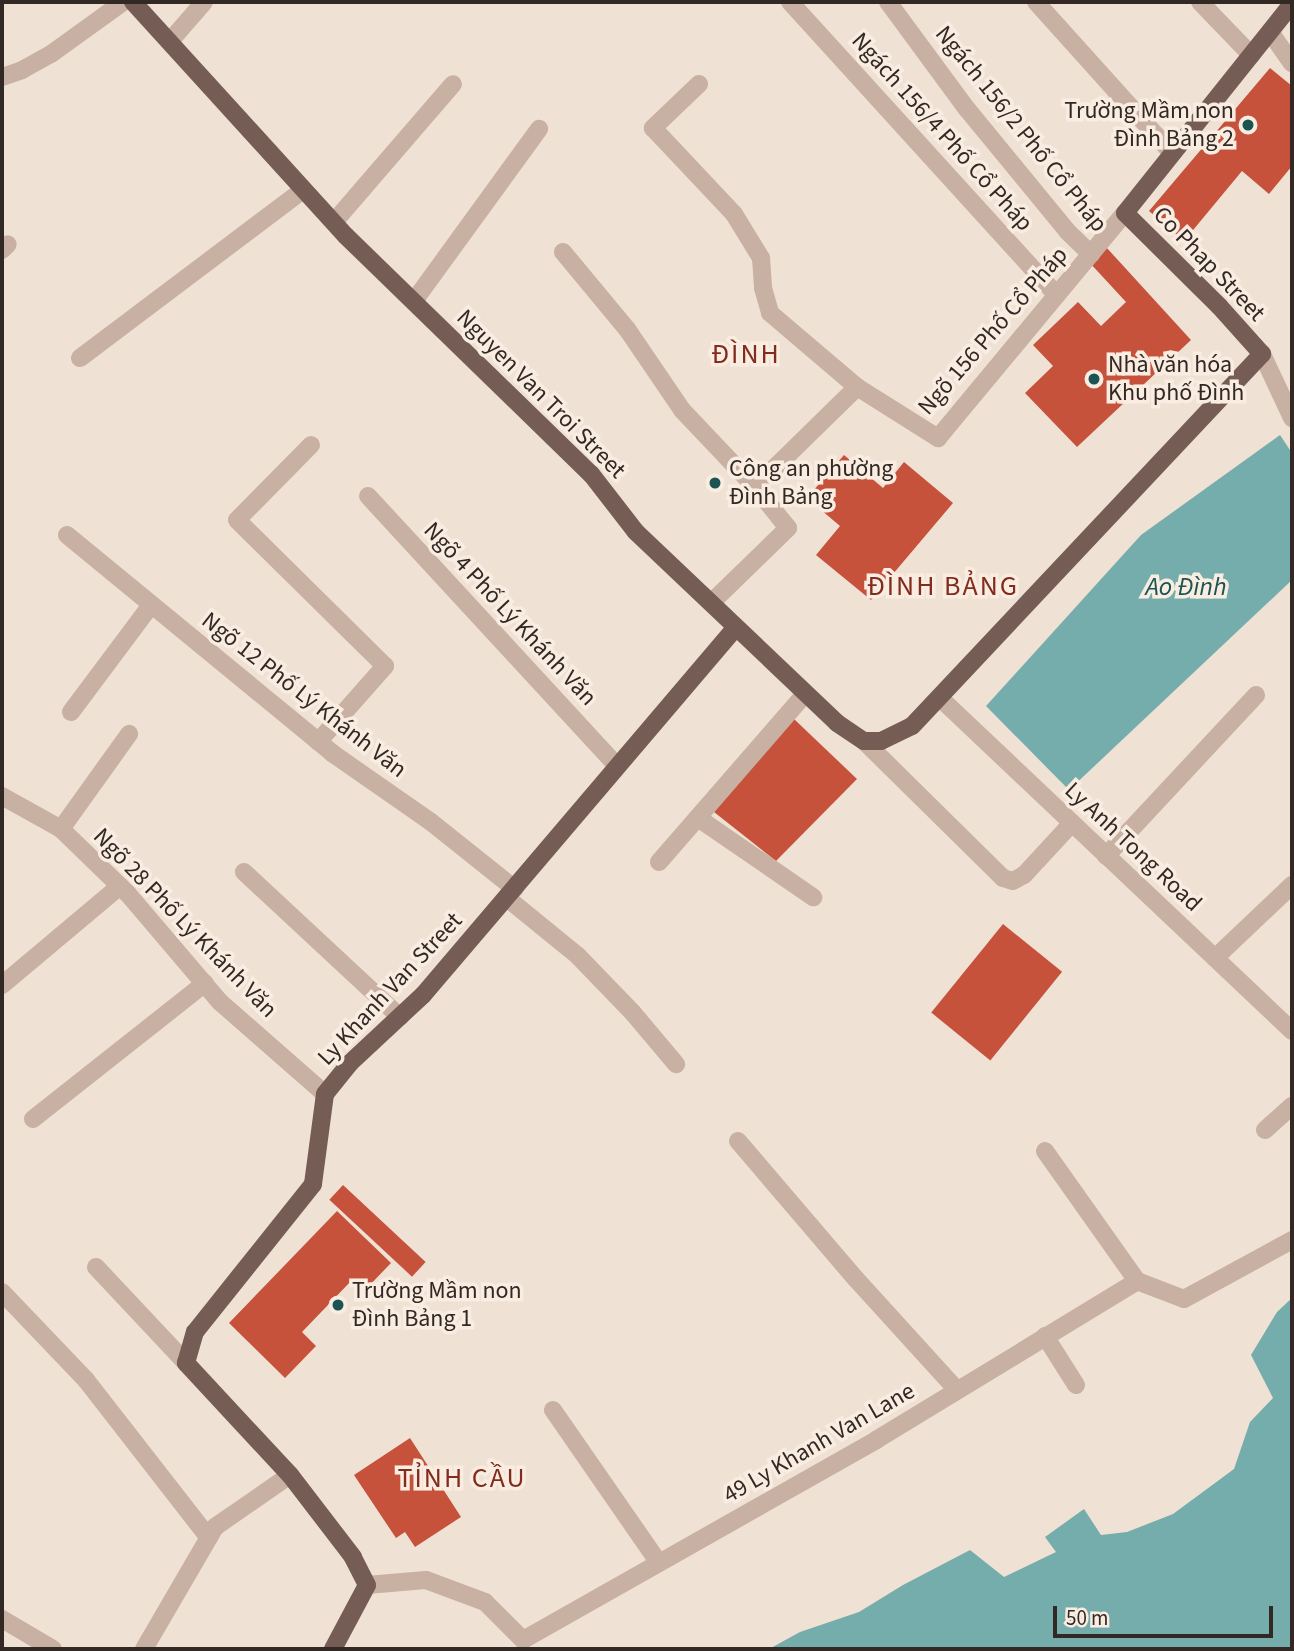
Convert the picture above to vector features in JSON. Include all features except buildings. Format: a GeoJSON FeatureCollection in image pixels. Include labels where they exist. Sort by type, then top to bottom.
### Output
{"type":"FeatureCollection","features":[{"type":"Feature","properties":{"kind":"main road","name":"Nguyen Van Troi Street"},"geometry":{"type":"LineString","coordinates":[[133,2],[171,40],[334,222],[591,474],[636,531],[805,694],[837,723],[864,741]]}},
{"type":"Feature","properties":{"kind":"main road","name":"Co Phap Street"},"geometry":{"type":"LineString","coordinates":[[940,698],[1262,354],[1219,306],[1125,213],[1292,4]]}},
{"type":"Feature","properties":{"kind":"main road","name":"Ly Khanh Van Street"},"geometry":{"type":"LineString","coordinates":[[186,1363],[201,1320],[313,1184],[325,1094],[349,1063],[423,995],[616,765],[735,629]]}},
{"type":"Feature","properties":{"kind":"main road"},"geometry":{"type":"LineString","coordinates":[[864,741],[881,741],[912,726],[940,698]]}},
{"type":"Feature","properties":{"kind":"main road"},"geometry":{"type":"LineString","coordinates":[[186,1363],[290,1475],[353,1558],[368,1585],[333,1649]]}},
{"type":"Feature","properties":{"kind":"street"},"geometry":{"type":"LineString","coordinates":[[2,77],[22,70],[51,54],[123,2]]}},
{"type":"Feature","properties":{"kind":"street"},"geometry":{"type":"LineString","coordinates":[[171,40],[204,2]]}},
{"type":"Feature","properties":{"kind":"street","name":"Ngách 156/4 Phố Cổ Pháp"},"geometry":{"type":"LineString","coordinates":[[790,2],[1057,295]]}},
{"type":"Feature","properties":{"kind":"street","name":"Ngách 156/2 Phố Cổ Pháp"},"geometry":{"type":"LineString","coordinates":[[888,2],[967,109],[1068,232],[1091,254]]}},
{"type":"Feature","properties":{"kind":"street"},"geometry":{"type":"LineString","coordinates":[[1036,2],[1172,153]]}},
{"type":"Feature","properties":{"kind":"street"},"geometry":{"type":"LineString","coordinates":[[1200,2],[1251,55]]}},
{"type":"Feature","properties":{"kind":"street"},"geometry":{"type":"LineString","coordinates":[[1270,32],[1292,62]]}},
{"type":"Feature","properties":{"kind":"street"},"geometry":{"type":"LineString","coordinates":[[334,222],[453,84]]}},
{"type":"Feature","properties":{"kind":"street"},"geometry":{"type":"LineString","coordinates":[[699,84],[653,128],[734,214],[761,258],[763,288],[770,313],[857,387],[755,487]]}},
{"type":"Feature","properties":{"kind":"street"},"geometry":{"type":"LineString","coordinates":[[414,301],[539,129]]}},
{"type":"Feature","properties":{"kind":"street"},"geometry":{"type":"LineString","coordinates":[[80,358],[303,190]]}},
{"type":"Feature","properties":{"kind":"street","name":"Ngõ 156 Phố Cổ Pháp"},"geometry":{"type":"LineString","coordinates":[[857,387],[938,438],[1125,213]]}},
{"type":"Feature","properties":{"kind":"street"},"geometry":{"type":"LineString","coordinates":[[563,252],[627,329],[682,410],[755,487],[788,528],[712,602]]}},
{"type":"Feature","properties":{"kind":"street"},"geometry":{"type":"LineString","coordinates":[[1262,354],[1292,418]]}},
{"type":"Feature","properties":{"kind":"street"},"geometry":{"type":"LineString","coordinates":[[311,445],[237,520],[384,666],[318,742]]}},
{"type":"Feature","properties":{"kind":"street","name":"Ngõ 4 Phố Lý Khánh Văn"},"geometry":{"type":"LineString","coordinates":[[368,496],[616,765]]}},
{"type":"Feature","properties":{"kind":"street","name":"Ngõ 12 Phố Lý Khánh Văn"},"geometry":{"type":"LineString","coordinates":[[67,535],[318,742],[431,822],[578,956],[633,1013],[676,1064]]}},
{"type":"Feature","properties":{"kind":"street"},"geometry":{"type":"LineString","coordinates":[[71,712],[151,605]]}},
{"type":"Feature","properties":{"kind":"street"},"geometry":{"type":"LineString","coordinates":[[659,862],[805,694]]}},
{"type":"Feature","properties":{"kind":"street"},"geometry":{"type":"LineString","coordinates":[[1107,856],[1256,695]]}},
{"type":"Feature","properties":{"kind":"street","name":"Ly Anh Tong Road"},"geometry":{"type":"LineString","coordinates":[[940,698],[1292,1031]]}},
{"type":"Feature","properties":{"kind":"street"},"geometry":{"type":"LineString","coordinates":[[61,828],[129,734]]}},
{"type":"Feature","properties":{"kind":"street"},"geometry":{"type":"LineString","coordinates":[[864,741],[1003,878],[1013,881],[1024,875],[1072,823]]}},
{"type":"Feature","properties":{"kind":"street","name":"Ngõ 28 Phố Lý Khánh Văn"},"geometry":{"type":"LineString","coordinates":[[2,796],[61,828],[120,886],[220,1002],[325,1094]]}},
{"type":"Feature","properties":{"kind":"street"},"geometry":{"type":"LineString","coordinates":[[698,818],[813,897]]}},
{"type":"Feature","properties":{"kind":"street"},"geometry":{"type":"LineString","coordinates":[[244,872],[400,1017]]}},
{"type":"Feature","properties":{"kind":"street"},"geometry":{"type":"LineString","coordinates":[[1215,958],[1292,885]]}},
{"type":"Feature","properties":{"kind":"street"},"geometry":{"type":"LineString","coordinates":[[2,985],[120,886]]}},
{"type":"Feature","properties":{"kind":"street"},"geometry":{"type":"LineString","coordinates":[[33,1119],[205,984]]}},
{"type":"Feature","properties":{"kind":"street"},"geometry":{"type":"LineString","coordinates":[[1265,1130],[1292,1106]]}},
{"type":"Feature","properties":{"kind":"street"},"geometry":{"type":"LineString","coordinates":[[738,1141],[860,1283],[957,1390]]}},
{"type":"Feature","properties":{"kind":"street"},"geometry":{"type":"LineString","coordinates":[[1045,1151],[1137,1281],[1184,1299],[1292,1240]]}},
{"type":"Feature","properties":{"kind":"street"},"geometry":{"type":"LineString","coordinates":[[96,1267],[186,1363]]}},
{"type":"Feature","properties":{"kind":"street","name":"49 Ly Khanh Van Lane"},"geometry":{"type":"LineString","coordinates":[[368,1585],[426,1580],[485,1602],[529,1645],[659,1563],[877,1440],[1137,1281]]}},
{"type":"Feature","properties":{"kind":"street"},"geometry":{"type":"LineString","coordinates":[[2,1292],[86,1380],[209,1538]]}},
{"type":"Feature","properties":{"kind":"street"},"geometry":{"type":"LineString","coordinates":[[1045,1336],[1076,1385]]}},
{"type":"Feature","properties":{"kind":"street"},"geometry":{"type":"LineString","coordinates":[[553,1410],[659,1563]]}},
{"type":"Feature","properties":{"kind":"street"},"geometry":{"type":"LineString","coordinates":[[144,1649],[215,1527],[290,1475]]}},
{"type":"Feature","properties":{"kind":"street"},"geometry":{"type":"LineString","coordinates":[[2,1619],[53,1649]]}},
{"type":"Feature","properties":{"kind":"water","name":"Ao Đình"},"geometry":{"type":"Polygon","coordinates":[[[1280,435],[1292,453],[1292,580],[1069,790],[986,706],[1141,535],[1280,435]]]}},
{"type":"Feature","properties":{"kind":"water"},"geometry":{"type":"Polygon","coordinates":[[[1292,1298],[1292,1649],[769,1649],[800,1632],[859,1612],[903,1585],[970,1550],[1004,1577],[1056,1552],[1045,1537],[1084,1509],[1101,1535],[1127,1532],[1173,1514],[1234,1469],[1250,1422],[1273,1398],[1251,1355],[1277,1312],[1292,1298]]]}},
{"type":"Feature","properties":{"kind":"place","name":"Trường Mầm non Đình Bảng 2"},"geometry":{"type":"Point","coordinates":[1248,125]}},
{"type":"Feature","properties":{"kind":"place","name":"Nhà văn hóa Khu phố Đình"},"geometry":{"type":"Point","coordinates":[1094,379]}},
{"type":"Feature","properties":{"kind":"place","name":"Công an phường Đình Bảng"},"geometry":{"type":"Point","coordinates":[715,483]}},
{"type":"Feature","properties":{"kind":"place","name":"Trường Mầm non Đình Bảng 1"},"geometry":{"type":"Point","coordinates":[338,1305]}},
{"type":"Feature","properties":{"kind":"district","name":"ĐÌNH"},"geometry":{"type":"Point","coordinates":[746,354]}},
{"type":"Feature","properties":{"kind":"district","name":"ĐÌNH BẢNG"},"geometry":{"type":"Point","coordinates":[943,586]}},
{"type":"Feature","properties":{"kind":"district","name":"TỈNH CẦU"},"geometry":{"type":"Point","coordinates":[462,1478]}}]}
